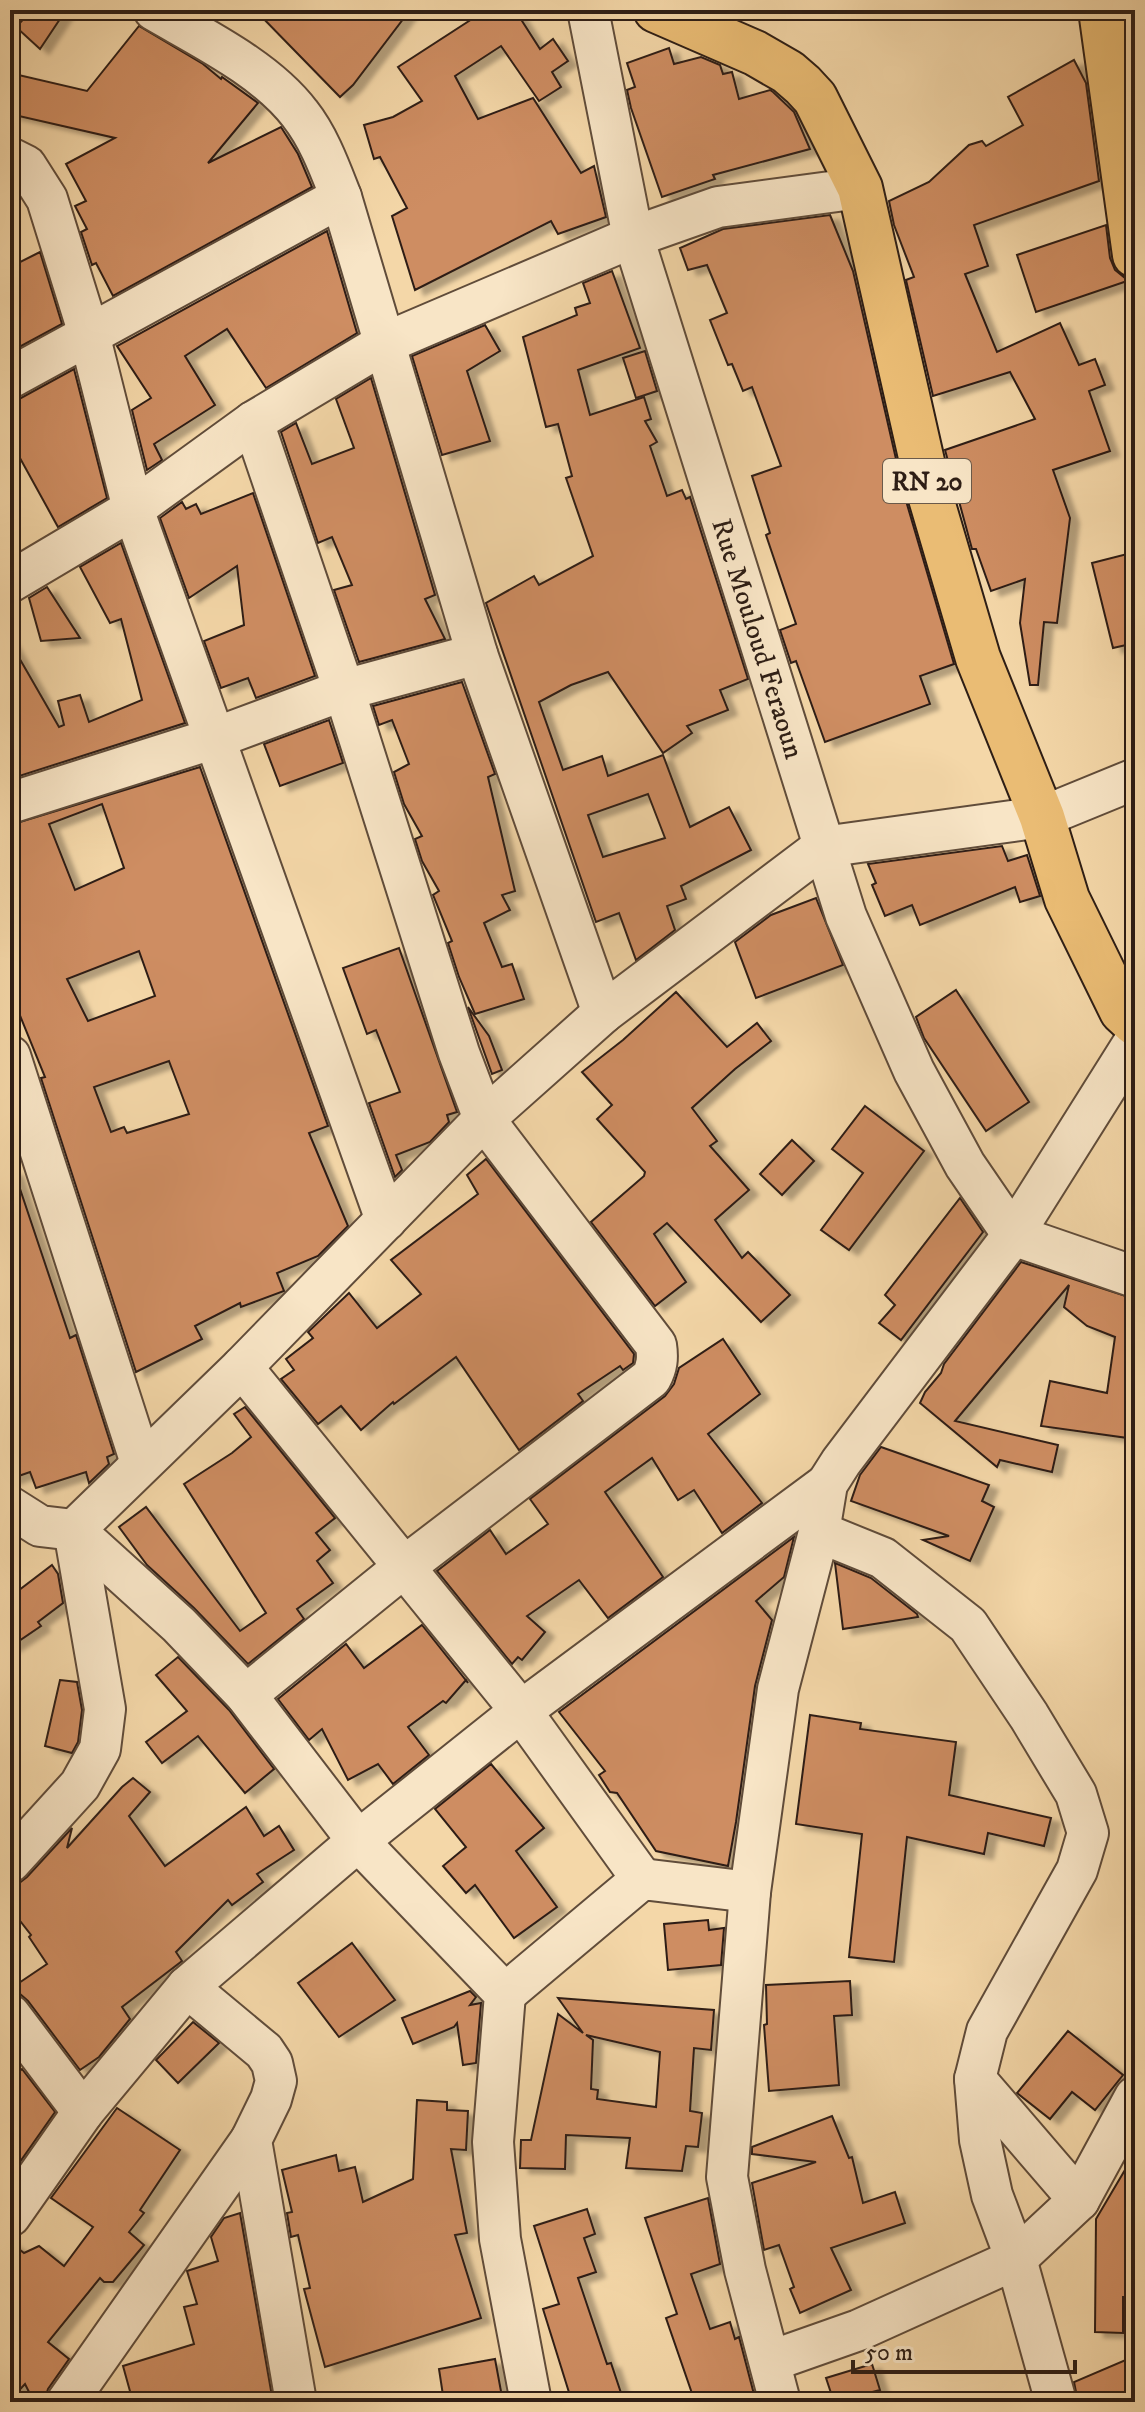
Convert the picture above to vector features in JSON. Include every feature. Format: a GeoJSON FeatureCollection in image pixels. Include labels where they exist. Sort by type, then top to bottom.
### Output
{"type":"FeatureCollection","features":[{"type":"Feature","properties":{"kind":"main road","name":"RN 20"},"geometry":{"type":"LineString","coordinates":[[656,10],[755,53],[788,72],[803,85],[815,98],[860,188],[928,488],[978,658],[1042,817],[1067,899],[1122,1011],[1135,1023]]}},
{"type":"Feature","properties":{"kind":"main road"},"geometry":{"type":"LineString","coordinates":[[1101,10],[1135,255]]}},
{"type":"Feature","properties":{"kind":"street"},"geometry":{"type":"LineString","coordinates":[[154,10],[238,60],[285,98],[301,114],[324,157],[341,197],[477,654],[603,1013]]}},
{"type":"Feature","properties":{"kind":"street","name":"Rue Mouloud Feraoun"},"geometry":{"type":"LineString","coordinates":[[588,10],[633,237],[846,916],[914,1071],[965,1165],[1013,1235]]}},
{"type":"Feature","properties":{"kind":"street"},"geometry":{"type":"LineString","coordinates":[[10,158],[26,166],[47,199],[89,334],[133,509],[386,1220]]}},
{"type":"Feature","properties":{"kind":"street"},"geometry":{"type":"LineString","coordinates":[[10,582],[133,509],[253,422],[385,343],[633,237],[718,207],[860,188]]}},
{"type":"Feature","properties":{"kind":"street"},"geometry":{"type":"LineString","coordinates":[[10,378],[341,197]]}},
{"type":"Feature","properties":{"kind":"street"},"geometry":{"type":"LineString","coordinates":[[246,1695],[404,1567],[651,1378],[656,1368],[656,1345],[484,1119],[459,1053],[344,690],[253,422]]}},
{"type":"Feature","properties":{"kind":"street"},"geometry":{"type":"LineString","coordinates":[[10,803],[215,738],[344,690],[477,654]]}},
{"type":"Feature","properties":{"kind":"street"},"geometry":{"type":"LineString","coordinates":[[74,1530],[242,1367],[484,1119],[603,1013],[823,847],[1042,817],[1135,779]]}},
{"type":"Feature","properties":{"kind":"street"},"geometry":{"type":"LineString","coordinates":[[10,2216],[83,2112],[187,1987],[358,1841],[521,1711],[827,1484],[1013,1235],[1135,1041]]}},
{"type":"Feature","properties":{"kind":"street"},"geometry":{"type":"LineString","coordinates":[[10,1056],[141,1463]]}},
{"type":"Feature","properties":{"kind":"street"},"geometry":{"type":"LineString","coordinates":[[1013,1235],[1135,1277]]}},
{"type":"Feature","properties":{"kind":"street"},"geometry":{"type":"LineString","coordinates":[[242,1367],[521,1711],[642,1879]]}},
{"type":"Feature","properties":{"kind":"street"},"geometry":{"type":"LineString","coordinates":[[780,2402],[745,2270],[727,2177],[750,1892],[778,1689],[819,1532],[827,1484]]}},
{"type":"Feature","properties":{"kind":"street"},"geometry":{"type":"LineString","coordinates":[[10,1507],[40,1526],[74,1530],[179,1625],[246,1695],[358,1841],[505,1994]]}},
{"type":"Feature","properties":{"kind":"street"},"geometry":{"type":"LineString","coordinates":[[10,1862],[80,1785],[100,1749],[105,1709],[74,1530]]}},
{"type":"Feature","properties":{"kind":"street"},"geometry":{"type":"LineString","coordinates":[[819,1532],[883,1558],[968,1625],[1076,1794],[1088,1833],[1077,1870],[987,2031],[975,2079],[980,2140],[989,2181],[1016,2259],[1056,2402]]}},
{"type":"Feature","properties":{"kind":"street"},"geometry":{"type":"LineString","coordinates":[[531,2402],[500,2239],[493,2142],[505,1994],[642,1879],[750,1892]]}},
{"type":"Feature","properties":{"kind":"street"},"geometry":{"type":"LineString","coordinates":[[67,2402],[251,2140],[271,2099],[276,2081],[272,2063],[264,2051],[187,1987]]}},
{"type":"Feature","properties":{"kind":"street"},"geometry":{"type":"LineString","coordinates":[[10,2015],[83,2112]]}},
{"type":"Feature","properties":{"kind":"street"},"geometry":{"type":"LineString","coordinates":[[975,2079],[1079,2200]]}},
{"type":"Feature","properties":{"kind":"street"},"geometry":{"type":"LineString","coordinates":[[771,2361],[859,2330],[1016,2259],[1079,2200],[1135,2097]]}},
{"type":"Feature","properties":{"kind":"street"},"geometry":{"type":"LineString","coordinates":[[251,2140],[296,2402]]}},
{"type":"Feature","properties":{"kind":"building"},"geometry":{"type":"Polygon","coordinates":[[[32,10],[66,10],[40,49],[16,27],[32,10]]]}},
{"type":"Feature","properties":{"kind":"building"},"geometry":{"type":"Polygon","coordinates":[[[255,10],[410,10],[353,85],[340,97],[255,10]]]}},
{"type":"Feature","properties":{"kind":"building"},"geometry":{"type":"Polygon","coordinates":[[[486,10],[515,10],[540,49],[553,39],[568,61],[552,72],[561,87],[539,101],[501,46],[455,76],[478,119],[533,98],[581,173],[594,166],[606,217],[558,234],[551,221],[415,290],[392,216],[407,208],[380,157],[374,159],[364,125],[393,117],[422,101],[398,67],[486,10]]]}},
{"type":"Feature","properties":{"kind":"building"},"geometry":{"type":"Polygon","coordinates":[[[139,26],[203,64],[258,103],[208,163],[281,127],[298,154],[312,187],[113,296],[96,263],[92,265],[81,232],[87,229],[75,206],[86,201],[66,164],[115,138],[10,114],[10,73],[87,91],[139,26]]]}},
{"type":"Feature","properties":{"kind":"building"},"geometry":{"type":"Polygon","coordinates":[[[669,48],[674,64],[701,57],[720,65],[723,74],[732,72],[739,99],[770,90],[773,92],[794,112],[810,149],[713,175],[715,179],[662,197],[631,108],[627,90],[635,87],[627,63],[669,48]]]}},
{"type":"Feature","properties":{"kind":"building"},"geometry":{"type":"Polygon","coordinates":[[[1074,60],[1086,83],[1099,181],[974,225],[988,266],[965,274],[997,352],[1060,323],[1079,365],[1095,359],[1105,385],[1089,391],[1110,451],[1053,470],[1070,518],[1057,623],[1044,622],[1038,685],[1030,685],[1020,623],[1025,579],[991,591],[976,549],[972,549],[945,450],[1035,419],[1010,372],[933,396],[906,280],[914,277],[894,225],[889,201],[929,182],[969,145],[982,141],[986,146],[1023,125],[1008,97],[1074,60]]]}},
{"type":"Feature","properties":{"kind":"building"},"geometry":{"type":"Polygon","coordinates":[[[830,215],[853,271],[904,494],[954,664],[920,676],[930,704],[825,742],[796,661],[791,663],[780,630],[796,624],[766,535],[770,533],[752,476],[781,466],[752,387],[743,391],[732,364],[728,365],[710,320],[727,313],[707,265],[688,270],[680,248],[723,229],[830,215]]]}},
{"type":"Feature","properties":{"kind":"building"},"geometry":{"type":"Polygon","coordinates":[[[1106,225],[1110,258],[1115,270],[1125,278],[1133,279],[1036,312],[1017,255],[1106,225]]]}},
{"type":"Feature","properties":{"kind":"building"},"geometry":{"type":"Polygon","coordinates":[[[327,231],[357,333],[266,388],[227,329],[185,356],[215,405],[154,444],[162,460],[147,470],[132,410],[151,398],[117,346],[327,231]]]}},
{"type":"Feature","properties":{"kind":"building"},"geometry":{"type":"Polygon","coordinates":[[[40,252],[62,324],[10,352],[10,267],[40,252]]]}},
{"type":"Feature","properties":{"kind":"building"},"geometry":{"type":"Polygon","coordinates":[[[612,271],[640,348],[578,370],[590,415],[644,397],[651,419],[645,421],[657,442],[650,446],[667,496],[682,490],[686,499],[690,497],[748,679],[720,690],[728,710],[687,726],[692,733],[663,753],[608,672],[571,685],[539,702],[563,770],[602,756],[608,776],[663,755],[690,827],[729,807],[751,850],[681,886],[686,899],[667,906],[675,930],[636,960],[619,913],[596,922],[486,603],[534,576],[539,585],[593,556],[566,478],[572,476],[558,424],[546,427],[523,337],[577,315],[575,308],[590,303],[583,283],[612,271]],[[648,794],[588,815],[603,857],[665,838],[648,794]]]}},
{"type":"Feature","properties":{"kind":"building"},"geometry":{"type":"Polygon","coordinates":[[[485,325],[500,351],[467,371],[490,441],[442,455],[412,356],[485,325]]]}},
{"type":"Feature","properties":{"kind":"building"},"geometry":{"type":"Polygon","coordinates":[[[645,351],[657,391],[636,398],[623,358],[645,351]]]}},
{"type":"Feature","properties":{"kind":"building"},"geometry":{"type":"Polygon","coordinates":[[[74,369],[107,498],[58,527],[10,440],[10,401],[74,369]]]}},
{"type":"Feature","properties":{"kind":"building"},"geometry":{"type":"Polygon","coordinates":[[[371,378],[435,595],[425,599],[445,639],[359,662],[334,590],[352,585],[332,537],[318,543],[281,432],[296,423],[312,464],[354,448],[336,399],[371,378]]]}},
{"type":"Feature","properties":{"kind":"building"},"geometry":{"type":"Polygon","coordinates":[[[253,493],[315,676],[256,698],[248,678],[221,688],[204,641],[244,625],[237,566],[189,598],[160,518],[182,502],[186,509],[196,504],[201,514],[253,493]]]}},
{"type":"Feature","properties":{"kind":"building"},"geometry":{"type":"Polygon","coordinates":[[[121,543],[185,723],[10,779],[10,642],[59,727],[64,725],[58,701],[80,695],[89,722],[142,700],[121,619],[110,623],[80,567],[121,543]]]}},
{"type":"Feature","properties":{"kind":"building"},"geometry":{"type":"Polygon","coordinates":[[[1135,552],[1135,643],[1113,648],[1092,563],[1135,552]]]}},
{"type":"Feature","properties":{"kind":"building"},"geometry":{"type":"Polygon","coordinates":[[[47,587],[80,638],[41,641],[29,598],[47,587]]]}},
{"type":"Feature","properties":{"kind":"building"},"geometry":{"type":"Polygon","coordinates":[[[462,682],[495,774],[488,777],[515,891],[502,895],[510,910],[484,923],[502,967],[512,964],[524,999],[475,1014],[459,977],[448,943],[452,941],[433,895],[439,891],[422,861],[415,839],[422,836],[404,804],[394,772],[409,764],[392,720],[379,725],[373,706],[462,682]]]}},
{"type":"Feature","properties":{"kind":"building"},"geometry":{"type":"Polygon","coordinates":[[[329,720],[343,763],[280,786],[264,744],[329,720]]]}},
{"type":"Feature","properties":{"kind":"building"},"geometry":{"type":"Polygon","coordinates":[[[200,767],[328,1126],[309,1133],[348,1226],[318,1256],[277,1273],[284,1291],[241,1307],[240,1303],[195,1326],[202,1339],[136,1372],[41,1078],[45,1077],[10,991],[10,825],[200,767]],[[102,804],[49,824],[75,890],[124,868],[102,804]],[[139,951],[67,979],[88,1021],[155,996],[139,951]],[[169,1061],[94,1087],[111,1132],[124,1127],[127,1133],[189,1114],[169,1061]]]}},
{"type":"Feature","properties":{"kind":"building"},"geometry":{"type":"Polygon","coordinates":[[[1002,846],[1008,861],[1027,855],[1040,896],[1020,902],[1015,887],[920,925],[912,905],[885,916],[872,885],[876,883],[868,864],[1002,846]]]}},
{"type":"Feature","properties":{"kind":"building"},"geometry":{"type":"Polygon","coordinates":[[[816,898],[843,965],[756,998],[735,942],[771,915],[816,898]]]}},
{"type":"Feature","properties":{"kind":"building"},"geometry":{"type":"Polygon","coordinates":[[[399,948],[457,1112],[447,1115],[449,1122],[430,1142],[396,1155],[402,1170],[395,1177],[369,1103],[400,1092],[376,1030],[367,1034],[343,968],[399,948]]]}},
{"type":"Feature","properties":{"kind":"building"},"geometry":{"type":"Polygon","coordinates":[[[956,990],[1029,1102],[986,1131],[924,1038],[916,1017],[956,990]]]}},
{"type":"Feature","properties":{"kind":"building"},"geometry":{"type":"Polygon","coordinates":[[[676,992],[727,1047],[757,1023],[771,1041],[692,1108],[717,1141],[710,1146],[749,1190],[715,1220],[742,1258],[748,1252],[790,1295],[761,1322],[667,1223],[654,1234],[686,1282],[655,1306],[591,1222],[645,1172],[597,1119],[612,1105],[582,1072],[676,992]]]}},
{"type":"Feature","properties":{"kind":"building"},"geometry":{"type":"Polygon","coordinates":[[[468,1007],[489,1036],[502,1070],[492,1074],[468,1007]]]}},
{"type":"Feature","properties":{"kind":"building"},"geometry":{"type":"Polygon","coordinates":[[[865,1106],[924,1151],[849,1250],[821,1230],[863,1173],[832,1149],[865,1106]]]}},
{"type":"Feature","properties":{"kind":"building"},"geometry":{"type":"Polygon","coordinates":[[[792,1140],[814,1161],[782,1195],[760,1174],[792,1140]]]}},
{"type":"Feature","properties":{"kind":"building"},"geometry":{"type":"Polygon","coordinates":[[[486,1159],[634,1354],[633,1363],[623,1370],[620,1366],[578,1394],[583,1401],[519,1450],[456,1357],[393,1402],[361,1430],[341,1406],[318,1424],[281,1379],[294,1370],[286,1359],[313,1338],[308,1332],[349,1293],[377,1328],[421,1294],[391,1260],[478,1194],[467,1175],[486,1159]]]}},
{"type":"Feature","properties":{"kind":"building"},"geometry":{"type":"Polygon","coordinates":[[[10,1171],[14,1171],[70,1338],[76,1335],[114,1454],[107,1457],[109,1464],[89,1483],[86,1472],[36,1488],[30,1472],[10,1479],[10,1171]]]}},
{"type":"Feature","properties":{"kind":"building"},"geometry":{"type":"Polygon","coordinates":[[[960,1198],[983,1232],[901,1340],[879,1323],[895,1305],[885,1295],[960,1198]]]}},
{"type":"Feature","properties":{"kind":"building"},"geometry":{"type":"Polygon","coordinates":[[[1021,1262],[1135,1299],[1135,1439],[1041,1426],[1050,1381],[1107,1393],[1115,1337],[1087,1326],[1064,1307],[1069,1285],[955,1421],[1058,1445],[1052,1472],[1000,1460],[997,1467],[920,1403],[944,1364],[1021,1262]]]}},
{"type":"Feature","properties":{"kind":"building"},"geometry":{"type":"Polygon","coordinates":[[[723,1339],[760,1394],[708,1434],[762,1503],[722,1533],[694,1490],[678,1500],[652,1458],[605,1492],[663,1577],[608,1618],[579,1580],[527,1616],[545,1632],[522,1660],[518,1657],[512,1664],[437,1571],[490,1530],[506,1554],[548,1524],[530,1499],[665,1396],[674,1384],[679,1368],[723,1339]]]}},
{"type":"Feature","properties":{"kind":"building"},"geometry":{"type":"Polygon","coordinates":[[[245,1407],[335,1518],[316,1533],[330,1550],[317,1561],[333,1583],[297,1609],[304,1619],[248,1664],[147,1565],[119,1527],[146,1507],[240,1631],[266,1613],[184,1484],[251,1437],[234,1414],[245,1407]]]}},
{"type":"Feature","properties":{"kind":"building"},"geometry":{"type":"Polygon","coordinates":[[[881,1447],[989,1485],[982,1501],[994,1507],[970,1561],[923,1540],[949,1536],[851,1501],[860,1475],[881,1447]]]}},
{"type":"Feature","properties":{"kind":"building"},"geometry":{"type":"Polygon","coordinates":[[[794,1537],[784,1577],[756,1601],[772,1620],[755,1686],[728,1866],[656,1851],[617,1793],[610,1792],[599,1775],[605,1771],[559,1712],[794,1537]]]}},
{"type":"Feature","properties":{"kind":"building"},"geometry":{"type":"Polygon","coordinates":[[[835,1563],[871,1578],[918,1617],[843,1629],[835,1563]]]}},
{"type":"Feature","properties":{"kind":"building"},"geometry":{"type":"Polygon","coordinates":[[[52,1565],[58,1574],[63,1603],[38,1622],[41,1626],[10,1647],[10,1597],[52,1565]]]}},
{"type":"Feature","properties":{"kind":"building"},"geometry":{"type":"Polygon","coordinates":[[[422,1625],[466,1680],[446,1703],[443,1701],[408,1727],[429,1755],[393,1784],[378,1764],[348,1780],[322,1729],[309,1740],[278,1699],[346,1644],[364,1668],[422,1625]]]}},
{"type":"Feature","properties":{"kind":"building"},"geometry":{"type":"Polygon","coordinates":[[[178,1657],[229,1710],[274,1769],[245,1793],[198,1736],[162,1763],[146,1742],[187,1711],[156,1675],[178,1657]]]}},
{"type":"Feature","properties":{"kind":"building"},"geometry":{"type":"Polygon","coordinates":[[[60,1680],[77,1682],[82,1710],[78,1742],[72,1753],[45,1746],[60,1680]]]}},
{"type":"Feature","properties":{"kind":"building"},"geometry":{"type":"Polygon","coordinates":[[[810,1715],[861,1723],[860,1729],[956,1742],[949,1795],[1051,1818],[1044,1846],[988,1833],[984,1854],[907,1837],[894,1962],[849,1957],[862,1834],[796,1824],[810,1715]]]}},
{"type":"Feature","properties":{"kind":"building"},"geometry":{"type":"Polygon","coordinates":[[[491,1764],[544,1828],[516,1851],[557,1907],[514,1938],[475,1885],[466,1893],[443,1866],[466,1847],[435,1809],[491,1764]]]}},
{"type":"Feature","properties":{"kind":"building"},"geometry":{"type":"Polygon","coordinates":[[[133,1778],[150,1792],[129,1816],[165,1866],[246,1807],[264,1836],[279,1826],[294,1850],[257,1874],[263,1882],[232,1905],[228,1900],[176,1952],[182,1961],[122,2007],[130,2019],[99,2057],[80,2070],[28,2001],[20,1994],[10,1992],[47,1964],[29,1937],[31,1935],[10,1908],[10,1884],[18,1884],[27,1877],[72,1828],[67,1848],[133,1778]]]}},
{"type":"Feature","properties":{"kind":"building"},"geometry":{"type":"Polygon","coordinates":[[[708,1920],[709,1930],[724,1928],[721,1965],[668,1970],[664,1924],[708,1920]]]}},
{"type":"Feature","properties":{"kind":"building"},"geometry":{"type":"Polygon","coordinates":[[[352,1943],[395,2000],[339,2037],[298,1983],[352,1943]]]}},
{"type":"Feature","properties":{"kind":"building"},"geometry":{"type":"Polygon","coordinates":[[[850,1981],[852,2015],[834,2016],[839,2085],[769,2091],[764,2025],[767,2024],[766,1985],[850,1981]]]}},
{"type":"Feature","properties":{"kind":"building"},"geometry":{"type":"Polygon","coordinates":[[[470,1991],[476,1997],[470,2005],[481,2003],[476,2063],[463,2065],[457,2023],[413,2044],[402,2018],[470,1991]]]}},
{"type":"Feature","properties":{"kind":"building"},"geometry":{"type":"Polygon","coordinates":[[[558,1998],[714,2010],[711,2050],[694,2048],[690,2111],[702,2113],[698,2147],[686,2146],[682,2171],[626,2168],[630,2138],[566,2135],[565,2169],[520,2168],[521,2140],[531,2140],[558,2014],[583,2033],[558,1998]],[[586,2035],[593,2040],[591,2089],[598,2090],[597,2099],[656,2107],[660,2052],[586,2035]]]}},
{"type":"Feature","properties":{"kind":"building"},"geometry":{"type":"Polygon","coordinates":[[[193,2022],[219,2043],[178,2083],[156,2060],[193,2022]]]}},
{"type":"Feature","properties":{"kind":"building"},"geometry":{"type":"Polygon","coordinates":[[[1068,2031],[1123,2075],[1095,2110],[1072,2092],[1050,2119],[1017,2093],[1068,2031]]]}},
{"type":"Feature","properties":{"kind":"building"},"geometry":{"type":"Polygon","coordinates":[[[22,2069],[55,2112],[10,2176],[10,2080],[22,2069]]]}},
{"type":"Feature","properties":{"kind":"building"},"geometry":{"type":"Polygon","coordinates":[[[417,2100],[447,2102],[447,2110],[468,2111],[466,2150],[451,2149],[467,2233],[455,2235],[481,2318],[325,2367],[304,2289],[310,2288],[298,2235],[291,2237],[287,2213],[292,2212],[282,2170],[336,2155],[339,2171],[355,2167],[363,2202],[413,2179],[417,2100]]]}},
{"type":"Feature","properties":{"kind":"building"},"geometry":{"type":"Polygon","coordinates":[[[117,2108],[180,2150],[140,2210],[144,2213],[129,2232],[144,2245],[113,2282],[104,2282],[100,2278],[48,2342],[69,2359],[48,2389],[44,2402],[34,2402],[25,2384],[10,2400],[10,2242],[24,2253],[39,2246],[64,2266],[93,2227],[51,2198],[117,2108]]]}},
{"type":"Feature","properties":{"kind":"building"},"geometry":{"type":"Polygon","coordinates":[[[832,2116],[849,2158],[852,2157],[863,2203],[895,2192],[905,2223],[831,2248],[851,2290],[800,2313],[790,2289],[794,2287],[779,2245],[764,2250],[752,2183],[816,2162],[752,2154],[752,2147],[832,2116]]]}},
{"type":"Feature","properties":{"kind":"building"},"geometry":{"type":"Polygon","coordinates":[[[1135,2153],[1135,2297],[1123,2297],[1123,2333],[1095,2332],[1096,2219],[1135,2153]]]}},
{"type":"Feature","properties":{"kind":"building"},"geometry":{"type":"Polygon","coordinates":[[[708,2198],[720,2264],[691,2274],[710,2329],[730,2322],[735,2339],[739,2337],[756,2402],[695,2402],[666,2318],[677,2314],[645,2218],[708,2198]]]}},
{"type":"Feature","properties":{"kind":"building"},"geometry":{"type":"Polygon","coordinates":[[[587,2209],[595,2234],[584,2238],[596,2272],[578,2278],[607,2364],[611,2363],[624,2402],[572,2402],[543,2309],[559,2304],[534,2226],[587,2209]]]}},
{"type":"Feature","properties":{"kind":"building"},"geometry":{"type":"Polygon","coordinates":[[[240,2213],[273,2402],[133,2402],[123,2366],[194,2344],[184,2307],[197,2304],[187,2271],[218,2261],[211,2237],[224,2218],[240,2213]]]}},
{"type":"Feature","properties":{"kind":"building"},"geometry":{"type":"Polygon","coordinates":[[[1135,2356],[1135,2402],[1078,2402],[1074,2382],[1135,2356]]]}},
{"type":"Feature","properties":{"kind":"building"},"geometry":{"type":"Polygon","coordinates":[[[495,2359],[503,2402],[444,2402],[439,2369],[495,2359]]]}},
{"type":"Feature","properties":{"kind":"building"},"geometry":{"type":"Polygon","coordinates":[[[872,2364],[880,2390],[834,2402],[826,2378],[872,2364]]]}}]}
